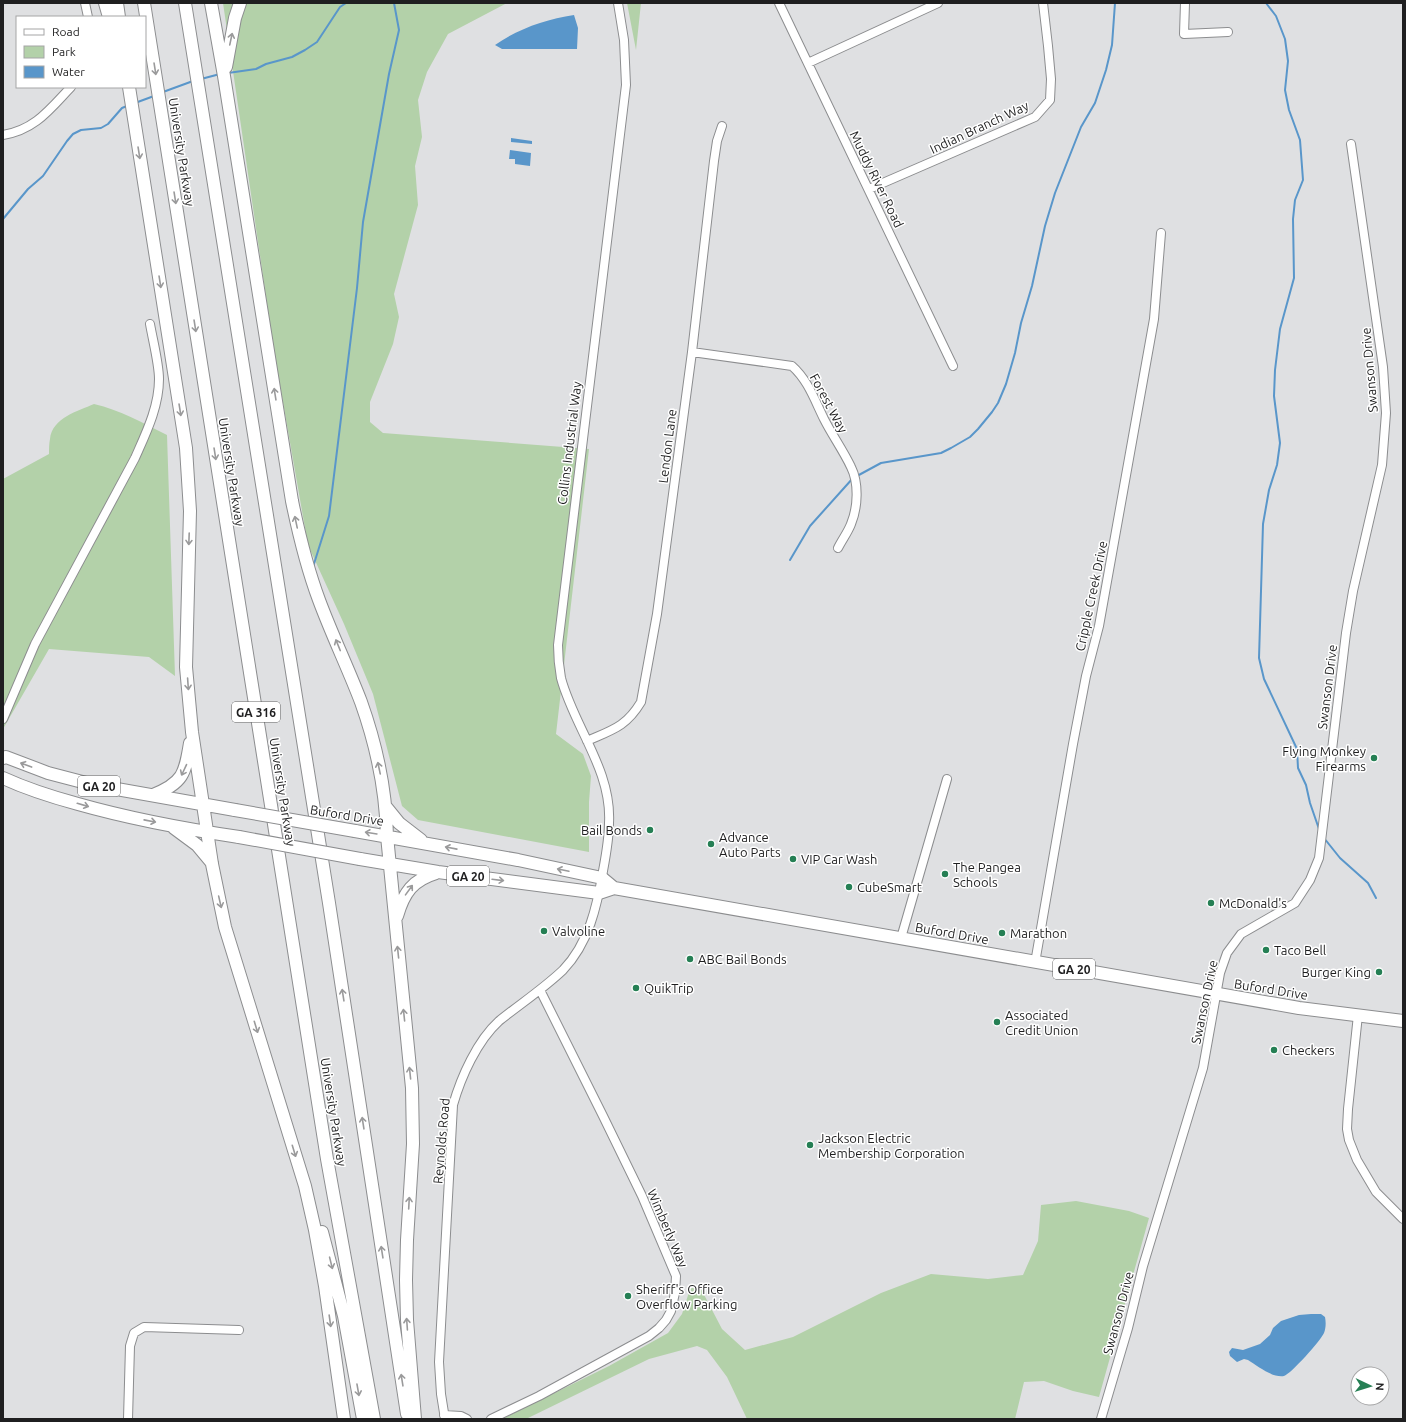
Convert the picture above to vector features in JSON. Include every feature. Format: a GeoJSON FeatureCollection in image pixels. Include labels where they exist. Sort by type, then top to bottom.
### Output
{"type":"FeatureCollection","features":[{"type":"Feature","properties":{"kind":"highway"},"geometry":{"type":"LineString","coordinates":[[105,3],[109,16]]}},
{"type":"Feature","properties":{"kind":"highway"},"geometry":{"type":"LineString","coordinates":[[118,3],[119,16]]}},
{"type":"Feature","properties":{"kind":"highway","name":"University Parkway"},"geometry":{"type":"LineString","coordinates":[[144,3],[327,1159],[374,1419]]}},
{"type":"Feature","properties":{"kind":"highway","name":"University Parkway"},"geometry":{"type":"LineString","coordinates":[[185,3],[329,903],[408,1419]]}},
{"type":"Feature","properties":{"kind":"highway"},"geometry":{"type":"LineString","coordinates":[[212,3],[290,493],[305,557],[320,601],[361,702],[374,747],[386,807],[387,836],[412,1088],[413,1116],[406,1280],[407,1320],[415,1419]]}},
{"type":"Feature","properties":{"kind":"highway"},"geometry":{"type":"LineString","coordinates":[[224,76],[232,32],[240,3]]}},
{"type":"Feature","properties":{"kind":"highway"},"geometry":{"type":"LineString","coordinates":[[127,88],[133,115],[186,448],[190,511],[186,667],[192,732],[212,864],[225,927],[305,1186],[325,1286],[344,1419]]}},
{"type":"Feature","properties":{"kind":"highway"},"geometry":{"type":"LineString","coordinates":[[152,795],[168,789],[178,780],[187,764],[192,732]]}},
{"type":"Feature","properties":{"kind":"highway","name":"Buford Drive"},"geometry":{"type":"LineString","coordinates":[[3,758],[6,757],[48,773],[94,785],[424,842],[518,860],[602,878],[614,888]]}},
{"type":"Feature","properties":{"kind":"highway","name":"Buford Drive"},"geometry":{"type":"LineString","coordinates":[[3,778],[51,796],[123,815],[170,825],[360,859],[438,872],[599,893],[614,888],[1216,994],[1300,1008],[1403,1021]]}},
{"type":"Feature","properties":{"kind":"highway"},"geometry":{"type":"LineString","coordinates":[[386,807],[400,823],[424,842]]}},
{"type":"Feature","properties":{"kind":"highway"},"geometry":{"type":"LineString","coordinates":[[170,825],[191,840],[212,864]]}},
{"type":"Feature","properties":{"kind":"highway"},"geometry":{"type":"LineString","coordinates":[[396,923],[404,897],[412,886],[422,878],[438,872]]}},
{"type":"Feature","properties":{"kind":"highway"},"geometry":{"type":"LineString","coordinates":[[305,1186],[315,1207],[337,1284],[363,1419]]}},
{"type":"Feature","properties":{"kind":"street"},"geometry":{"type":"LineString","coordinates":[[85,3],[88,16]]}},
{"type":"Feature","properties":{"kind":"street","name":"Collins Industrial Way"},"geometry":{"type":"LineString","coordinates":[[599,893],[609,823],[609,800],[603,778],[573,710],[562,679],[558,645],[626,85],[624,40],[618,3]]}},
{"type":"Feature","properties":{"kind":"street","name":"Muddy River Road"},"geometry":{"type":"LineString","coordinates":[[779,3],[954,366]]}},
{"type":"Feature","properties":{"kind":"street"},"geometry":{"type":"LineString","coordinates":[[808,63],[921,7],[938,3]]}},
{"type":"Feature","properties":{"kind":"street","name":"Indian Branch Way"},"geometry":{"type":"LineString","coordinates":[[869,189],[1035,117],[1050,100],[1051,79],[1043,3]]}},
{"type":"Feature","properties":{"kind":"street"},"geometry":{"type":"LineString","coordinates":[[1185,3],[1184,34],[1228,32]]}},
{"type":"Feature","properties":{"kind":"street"},"geometry":{"type":"LineString","coordinates":[[3,135],[23,130],[38,121],[70,88]]}},
{"type":"Feature","properties":{"kind":"street","name":"Lendon Lane"},"geometry":{"type":"LineString","coordinates":[[587,740],[616,728],[626,722],[641,702],[657,614],[692,352],[714,161],[717,141],[722,126]]}},
{"type":"Feature","properties":{"kind":"street","name":"Swanson Drive"},"geometry":{"type":"LineString","coordinates":[[1101,1419],[1128,1328],[1145,1260],[1201,1076],[1220,973],[1227,953],[1241,934],[1295,903],[1310,880],[1318,858],[1346,633],[1353,591],[1382,465],[1386,413],[1383,367],[1351,144]]}},
{"type":"Feature","properties":{"kind":"street","name":"Cripple Creek Drive"},"geometry":{"type":"LineString","coordinates":[[1035,963],[1073,744],[1086,676],[1099,626],[1153,325],[1161,233]]}},
{"type":"Feature","properties":{"kind":"street"},"geometry":{"type":"LineString","coordinates":[[3,719],[35,644],[135,458],[149,426],[156,402],[159,379],[150,324]]}},
{"type":"Feature","properties":{"kind":"street","name":"Forest Way"},"geometry":{"type":"LineString","coordinates":[[692,352],[792,366],[799,372],[808,386],[828,428],[851,466],[855,477],[856,502],[851,524],[838,548]]}},
{"type":"Feature","properties":{"kind":"street"},"geometry":{"type":"LineString","coordinates":[[901,938],[946,779]]}},
{"type":"Feature","properties":{"kind":"street","name":"Reynolds Road"},"geometry":{"type":"LineString","coordinates":[[444,1417],[439,1362],[453,1105],[463,1075],[479,1045],[498,1022],[540,990],[563,970],[579,948],[590,926],[597,906],[599,893]]}},
{"type":"Feature","properties":{"kind":"street","name":"Wimberly Way"},"geometry":{"type":"LineString","coordinates":[[491,1419],[546,1392],[648,1336],[659,1328],[666,1320],[671,1311],[676,1293],[676,1276],[642,1196],[604,1116],[540,990]]}},
{"type":"Feature","properties":{"kind":"street"},"geometry":{"type":"LineString","coordinates":[[1358,1015],[1347,1129],[1349,1140],[1357,1160],[1376,1192],[1403,1219]]}},
{"type":"Feature","properties":{"kind":"street"},"geometry":{"type":"LineString","coordinates":[[128,1419],[130,1346],[134,1333],[144,1327],[239,1330]]}},
{"type":"Feature","properties":{"kind":"street"},"geometry":{"type":"LineString","coordinates":[[444,1417],[461,1416],[467,1419]]}},
{"type":"Feature","properties":{"kind":"green space"},"geometry":{"type":"Polygon","coordinates":[[[223,3],[507,3],[448,34],[427,72],[418,100],[422,137],[415,166],[418,205],[394,294],[399,317],[393,344],[370,402],[370,422],[383,433],[589,449],[556,734],[583,754],[591,776],[589,802],[589,852],[418,820],[402,806],[373,694],[344,624],[308,545],[274,351],[223,3]]]}},
{"type":"Feature","properties":{"kind":"green space"},"geometry":{"type":"Polygon","coordinates":[[[627,3],[641,3],[636,50],[627,3]]]}},
{"type":"Feature","properties":{"kind":"green space"},"geometry":{"type":"Polygon","coordinates":[[[94,404],[122,413],[167,435],[175,676],[149,657],[49,649],[3,729],[3,479],[49,454],[50,439],[55,426],[67,416],[94,404]]]}},
{"type":"Feature","properties":{"kind":"green space"},"geometry":{"type":"Polygon","coordinates":[[[1076,1201],[1129,1211],[1149,1218],[1099,1397],[1073,1391],[1044,1381],[1024,1382],[1015,1419],[747,1419],[727,1377],[707,1350],[697,1346],[649,1359],[526,1419],[502,1419],[609,1366],[668,1333],[682,1314],[690,1289],[699,1285],[722,1329],[745,1350],[793,1337],[881,1293],[931,1274],[988,1279],[1023,1275],[1038,1241],[1041,1205],[1076,1201]]]}},
{"type":"Feature","properties":{"kind":"water"},"geometry":{"type":"Polygon","coordinates":[[[574,15],[578,28],[577,49],[502,49],[495,45],[513,34],[533,26],[553,19],[574,15]]]}},
{"type":"Feature","properties":{"kind":"water"},"geometry":{"type":"Polygon","coordinates":[[[511,138],[532,141],[532,144],[511,142],[511,138]]]}},
{"type":"Feature","properties":{"kind":"water"},"geometry":{"type":"Polygon","coordinates":[[[510,150],[531,153],[530,166],[515,164],[515,159],[509,159],[510,150]]]}},
{"type":"Feature","properties":{"kind":"water"},"geometry":{"type":"Polygon","coordinates":[[[1321,1314],[1325,1317],[1326,1325],[1324,1333],[1306,1356],[1288,1374],[1284,1376],[1275,1375],[1248,1360],[1244,1359],[1237,1362],[1230,1356],[1229,1352],[1232,1348],[1243,1350],[1260,1344],[1270,1335],[1273,1328],[1281,1321],[1299,1315],[1321,1314]]]}},
{"type":"Feature","properties":{"kind":"waterway"},"geometry":{"type":"LineString","coordinates":[[228,73],[256,69],[266,64],[292,57],[305,50],[317,42],[340,7],[346,3]]}},
{"type":"Feature","properties":{"kind":"waterway"},"geometry":{"type":"LineString","coordinates":[[313,567],[329,516],[357,288],[363,222],[389,74],[399,30],[394,3]]}},
{"type":"Feature","properties":{"kind":"waterway"},"geometry":{"type":"LineString","coordinates":[[857,476],[881,463],[941,453],[951,448],[970,437],[998,403],[1006,384],[1015,353],[1045,226],[1055,193],[1081,127],[1095,103],[1106,70],[1112,45],[1115,3]]}},
{"type":"Feature","properties":{"kind":"waterway"},"geometry":{"type":"LineString","coordinates":[[1266,3],[1276,16],[1285,39],[1288,61],[1285,90],[1289,110],[1300,140],[1303,180],[1295,200],[1293,219],[1294,278],[1280,329],[1275,370],[1274,396],[1280,443],[1277,465],[1269,490],[1263,524],[1259,658],[1264,679],[1297,749],[1298,768],[1306,785],[1310,803],[1319,829]]}},
{"type":"Feature","properties":{"kind":"waterway"},"geometry":{"type":"LineString","coordinates":[[201,79],[220,74]]}},
{"type":"Feature","properties":{"kind":"waterway"},"geometry":{"type":"LineString","coordinates":[[163,92],[193,81]]}},
{"type":"Feature","properties":{"kind":"waterway"},"geometry":{"type":"LineString","coordinates":[[135,103],[154,96]]}},
{"type":"Feature","properties":{"kind":"waterway"},"geometry":{"type":"LineString","coordinates":[[3,219],[28,189],[43,176],[73,134],[81,130],[101,128],[108,124],[122,108],[127,106]]}},
{"type":"Feature","properties":{"kind":"waterway"},"geometry":{"type":"LineString","coordinates":[[790,560],[810,526],[853,478]]}},
{"type":"Feature","properties":{"kind":"waterway"},"geometry":{"type":"LineString","coordinates":[[1324,838],[1340,858],[1368,883],[1376,898]]}},
{"type":"Feature","properties":{"kind":"place","name":"Flying Monkey Firearms"},"geometry":{"type":"Point","coordinates":[1374,758]}},
{"type":"Feature","properties":{"kind":"place","name":"Bail Bonds"},"geometry":{"type":"Point","coordinates":[650,830]}},
{"type":"Feature","properties":{"kind":"place","name":"Advance Auto Parts"},"geometry":{"type":"Point","coordinates":[711,844]}},
{"type":"Feature","properties":{"kind":"place","name":"VIP Car Wash"},"geometry":{"type":"Point","coordinates":[793,859]}},
{"type":"Feature","properties":{"kind":"place","name":"The Pangea Schools"},"geometry":{"type":"Point","coordinates":[945,874]}},
{"type":"Feature","properties":{"kind":"place","name":"CubeSmart"},"geometry":{"type":"Point","coordinates":[849,887]}},
{"type":"Feature","properties":{"kind":"place","name":"McDonald's"},"geometry":{"type":"Point","coordinates":[1211,903]}},
{"type":"Feature","properties":{"kind":"place","name":"Valvoline"},"geometry":{"type":"Point","coordinates":[544,931]}},
{"type":"Feature","properties":{"kind":"place","name":"Marathon"},"geometry":{"type":"Point","coordinates":[1002,933]}},
{"type":"Feature","properties":{"kind":"place","name":"Taco Bell"},"geometry":{"type":"Point","coordinates":[1266,950]}},
{"type":"Feature","properties":{"kind":"place","name":"ABC Bail Bonds"},"geometry":{"type":"Point","coordinates":[690,959]}},
{"type":"Feature","properties":{"kind":"place","name":"Burger King"},"geometry":{"type":"Point","coordinates":[1379,972]}},
{"type":"Feature","properties":{"kind":"place","name":"QuikTrip"},"geometry":{"type":"Point","coordinates":[636,988]}},
{"type":"Feature","properties":{"kind":"place","name":"Associated Credit Union"},"geometry":{"type":"Point","coordinates":[997,1022]}},
{"type":"Feature","properties":{"kind":"place","name":"Checkers"},"geometry":{"type":"Point","coordinates":[1274,1050]}},
{"type":"Feature","properties":{"kind":"place","name":"Jackson Electric Membership Corporation"},"geometry":{"type":"Point","coordinates":[810,1145]}},
{"type":"Feature","properties":{"kind":"place","name":"Sheriff's Office Overflow Parking"},"geometry":{"type":"Point","coordinates":[628,1296]}}]}
